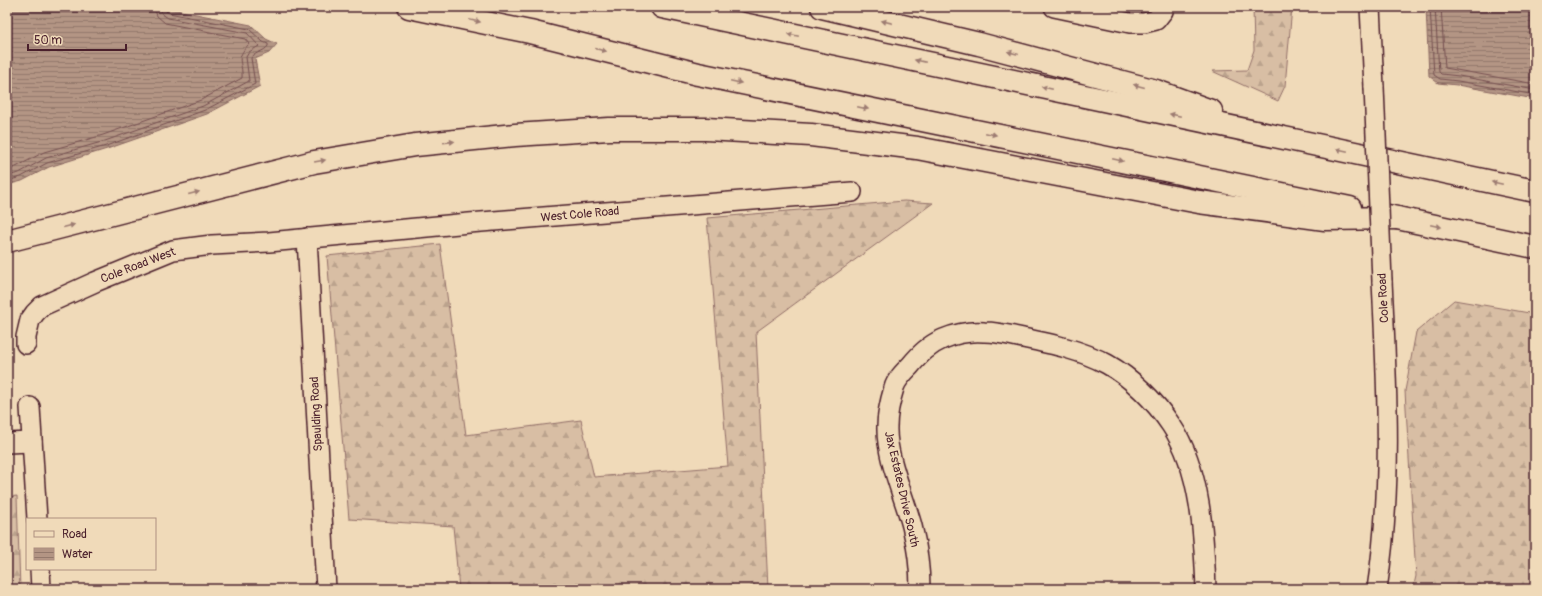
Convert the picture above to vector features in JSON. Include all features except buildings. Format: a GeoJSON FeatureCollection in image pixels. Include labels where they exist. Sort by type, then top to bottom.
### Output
{"type":"FeatureCollection","features":[{"type":"Feature","properties":{"kind":"highway"},"geometry":{"type":"LineString","coordinates":[[409,7],[530,32],[698,74],[1535,247]]}},
{"type":"Feature","properties":{"kind":"highway"},"geometry":{"type":"LineString","coordinates":[[662,7],[1535,191]]}},
{"type":"Feature","properties":{"kind":"highway"},"geometry":{"type":"LineString","coordinates":[[822,7],[979,44],[1156,91],[1281,137]]}},
{"type":"Feature","properties":{"kind":"highway"},"geometry":{"type":"LineString","coordinates":[[7,241],[314,162],[415,145],[515,135],[609,129],[706,129],[826,137],[917,148],[1199,202],[1325,219],[1397,218]]}},
{"type":"Feature","properties":{"kind":"highway"},"geometry":{"type":"LineString","coordinates":[[7,244],[31,236]]}},
{"type":"Feature","properties":{"kind":"street"},"geometry":{"type":"LineString","coordinates":[[1054,7],[1130,23],[1144,23],[1156,20],[1163,11],[1164,7]]}},
{"type":"Feature","properties":{"kind":"street","name":"Cole Road"},"geometry":{"type":"LineString","coordinates":[[1370,7],[1388,408],[1386,510],[1376,589]]}},
{"type":"Feature","properties":{"kind":"street","name":"West Cole Road"},"geometry":{"type":"LineString","coordinates":[[307,238],[469,223],[852,192]]}},
{"type":"Feature","properties":{"kind":"street","name":"Cole Road West"},"geometry":{"type":"LineString","coordinates":[[26,344],[30,320],[42,306],[95,282],[173,250],[212,245],[307,238]]}},
{"type":"Feature","properties":{"kind":"street","name":"Spaulding Road"},"geometry":{"type":"LineString","coordinates":[[307,238],[326,589]]}},
{"type":"Feature","properties":{"kind":"street","name":"Jax Estates Drive South"},"geometry":{"type":"LineString","coordinates":[[920,589],[920,576],[915,539],[894,466],[886,429],[894,386],[923,351],[943,339],[959,334],[984,332],[1004,334],[1052,344],[1083,353],[1108,365],[1145,393],[1172,425],[1183,447],[1196,485],[1206,589]]}},
{"type":"Feature","properties":{"kind":"street"},"geometry":{"type":"LineString","coordinates":[[30,407],[37,518]]}},
{"type":"Feature","properties":{"kind":"street"},"geometry":{"type":"LineString","coordinates":[[7,443],[32,442]]}},
{"type":"Feature","properties":{"kind":"street"},"geometry":{"type":"LineString","coordinates":[[40,570],[41,589]]}},
{"type":"Feature","properties":{"kind":"green space"},"geometry":{"type":"Polygon","coordinates":[[[1253,7],[1292,7],[1285,86],[1278,101],[1212,71],[1247,70],[1254,50],[1253,7]]]}},
{"type":"Feature","properties":{"kind":"green space"},"geometry":{"type":"Polygon","coordinates":[[[904,201],[933,203],[756,332],[768,589],[459,589],[453,526],[349,519],[327,256],[440,244],[466,435],[581,420],[594,477],[728,466],[707,218],[904,201]]]}},
{"type":"Feature","properties":{"kind":"green space"},"geometry":{"type":"Polygon","coordinates":[[[1454,300],[1535,314],[1535,575],[1533,589],[1413,589],[1416,576],[1405,391],[1416,332],[1454,300]]]}},
{"type":"Feature","properties":{"kind":"green space"},"geometry":{"type":"Polygon","coordinates":[[[17,496],[20,589],[7,589],[7,497],[17,496]]]}},
{"type":"Feature","properties":{"kind":"water"},"geometry":{"type":"Polygon","coordinates":[[[7,7],[161,7],[251,25],[266,39],[277,44],[269,53],[255,59],[260,86],[207,114],[107,149],[49,167],[22,181],[7,185],[7,7]]]}},
{"type":"Feature","properties":{"kind":"water"},"geometry":{"type":"Polygon","coordinates":[[[1426,7],[1535,7],[1535,99],[1438,83],[1429,76],[1426,7]]]}}]}
